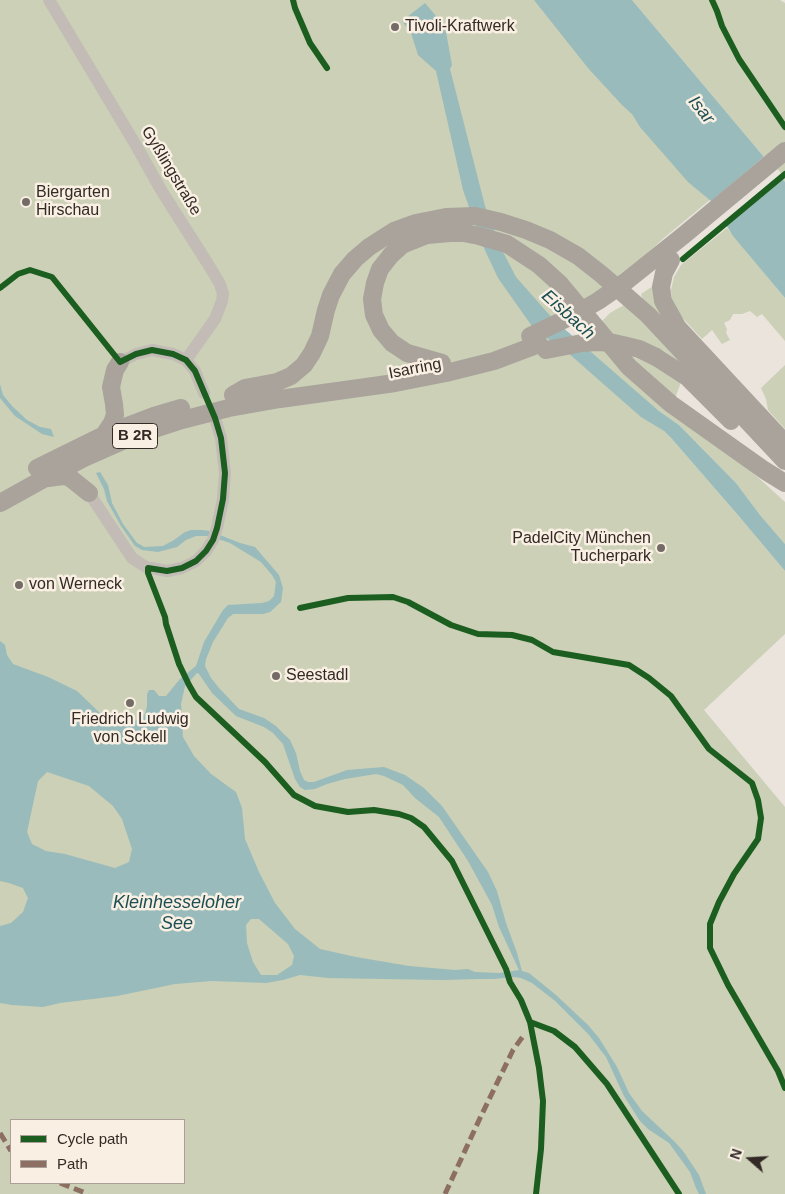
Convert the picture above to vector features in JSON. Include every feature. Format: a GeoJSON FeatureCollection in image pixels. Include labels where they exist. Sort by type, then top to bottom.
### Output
{"type":"FeatureCollection","features":[{"type":"Feature","properties":{"kind":"highway","name":"Isarring"},"geometry":{"type":"LineString","coordinates":[[674,253],[785,152]]}},
{"type":"Feature","properties":{"kind":"highway","name":"Isarring"},"geometry":{"type":"LineString","coordinates":[[0,490],[25,475],[80,454],[182,420],[280,399],[412,380],[473,367],[534,345],[603,310],[628,287],[785,165]]}},
{"type":"Feature","properties":{"kind":"highway"},"geometry":{"type":"LineString","coordinates":[[442,364],[407,353],[392,343],[380,330],[374,315],[372,299],[380,269],[402,245],[448,225],[475,216],[501,222],[550,240],[578,256],[601,274],[648,315],[785,461]]}},
{"type":"Feature","properties":{"kind":"highway"},"geometry":{"type":"LineString","coordinates":[[233,395],[245,388],[277,382],[291,376],[304,365],[320,336],[329,302],[342,274],[369,247],[394,231],[416,223],[448,225],[507,244],[539,265],[560,284],[629,367],[671,404],[785,483]]}},
{"type":"Feature","properties":{"kind":"highway"},"geometry":{"type":"LineString","coordinates":[[674,253],[664,273],[661,287],[662,301],[678,328],[785,443]]}},
{"type":"Feature","properties":{"kind":"highway"},"geometry":{"type":"LineString","coordinates":[[534,345],[614,343],[656,357],[687,377],[785,478]]}},
{"type":"Feature","properties":{"kind":"highway","name":"Isarring"},"geometry":{"type":"LineString","coordinates":[[0,503],[38,482],[80,454],[104,435],[183,407],[233,395],[394,374],[442,364],[492,350],[534,345]]}},
{"type":"Feature","properties":{"kind":"highway"},"geometry":{"type":"LineString","coordinates":[[104,435],[112,423],[115,414],[111,387],[115,370],[120,362]]}},
{"type":"Feature","properties":{"kind":"highway"},"geometry":{"type":"LineString","coordinates":[[114,404],[131,414],[154,416]]}},
{"type":"Feature","properties":{"kind":"highway"},"geometry":{"type":"LineString","coordinates":[[80,454],[82,480],[89,493]]}},
{"type":"Feature","properties":{"kind":"highway"},"geometry":{"type":"LineString","coordinates":[[38,482],[54,476],[63,476],[73,480],[89,493]]}},
{"type":"Feature","properties":{"kind":"street","name":"Gyßlingstraße"},"geometry":{"type":"LineString","coordinates":[[49,0],[161,190],[220,284],[223,294],[222,301],[215,319],[186,360]]}},
{"type":"Feature","properties":{"kind":"street"},"geometry":{"type":"LineString","coordinates":[[120,362],[125,358],[152,350],[174,354],[186,360],[195,371],[204,393]]}},
{"type":"Feature","properties":{"kind":"street"},"geometry":{"type":"LineString","coordinates":[[89,493],[132,558],[148,568],[167,571],[182,568],[196,561],[213,540],[223,498],[224,473],[221,438],[215,418]]}},
{"type":"Feature","properties":{"kind":"green space"},"geometry":{"type":"Polygon","coordinates":[[[0,0],[542,0],[711,199],[665,237],[620,279],[553,319],[568,353],[641,416],[664,431],[672,439],[785,571],[785,634],[704,710],[785,807],[785,1194],[0,1194],[0,0]]]}},
{"type":"Feature","properties":{"kind":"green space"},"geometry":{"type":"Polygon","coordinates":[[[632,0],[780,0],[785,3],[785,182],[632,0]]]}},
{"type":"Feature","properties":{"kind":"green space"},"geometry":{"type":"Polygon","coordinates":[[[727,228],[785,298],[785,341],[762,314],[757,317],[750,311],[742,314],[733,314],[730,320],[724,323],[730,340],[722,344],[712,330],[702,339],[679,314],[672,300],[671,290],[674,277],[681,265],[727,228]]]}},
{"type":"Feature","properties":{"kind":"green space"},"geometry":{"type":"Polygon","coordinates":[[[653,286],[665,316],[662,319],[644,303],[641,294],[653,286]]]}},
{"type":"Feature","properties":{"kind":"green space"},"geometry":{"type":"Polygon","coordinates":[[[624,305],[629,307],[692,368],[664,351],[645,343],[611,335],[600,323],[610,313],[624,305]]]}},
{"type":"Feature","properties":{"kind":"green space"},"geometry":{"type":"Polygon","coordinates":[[[588,350],[611,351],[628,355],[670,372],[681,382],[672,407],[751,471],[785,502],[785,544],[736,483],[679,425],[659,411],[588,350]]]}},
{"type":"Feature","properties":{"kind":"green space"},"geometry":{"type":"Polygon","coordinates":[[[785,365],[785,429],[768,410],[761,388],[785,365]]]}},
{"type":"Feature","properties":{"kind":"water","name":"Isar"},"geometry":{"type":"Polygon","coordinates":[[[534,0],[632,0],[785,182],[785,298],[733,236],[711,201],[688,182],[640,127],[632,114],[588,68],[534,0]]]}},
{"type":"Feature","properties":{"kind":"water"},"geometry":{"type":"Polygon","coordinates":[[[425,3],[441,22],[446,32],[452,65],[450,69],[485,206],[501,248],[516,277],[553,319],[659,411],[679,425],[736,483],[785,544],[785,571],[672,439],[664,431],[641,417],[568,353],[534,329],[498,278],[483,246],[463,190],[436,71],[418,55],[411,33],[402,21],[425,3]]]}},
{"type":"Feature","properties":{"kind":"water"},"geometry":{"type":"Polygon","coordinates":[[[0,384],[3,395],[12,406],[27,420],[40,427],[51,429],[54,437],[42,434],[15,416],[0,398],[0,384]]]}},
{"type":"Feature","properties":{"kind":"water","name":"Kleinhesseloher See"},"geometry":{"type":"Polygon","coordinates":[[[100,472],[108,485],[112,503],[123,524],[137,543],[144,547],[163,546],[191,530],[210,531],[255,547],[279,575],[283,588],[281,602],[270,612],[263,614],[233,614],[228,618],[213,642],[206,659],[205,666],[211,678],[239,709],[264,718],[276,726],[290,740],[304,780],[314,782],[347,770],[384,767],[405,775],[424,788],[442,806],[488,872],[497,891],[522,971],[529,973],[556,995],[599,1038],[617,1067],[629,1093],[642,1111],[683,1151],[699,1175],[706,1194],[699,1194],[690,1172],[669,1143],[648,1129],[640,1121],[624,1096],[606,1057],[589,1035],[554,1000],[532,983],[521,978],[442,980],[328,978],[300,975],[266,983],[212,981],[175,984],[117,996],[43,1007],[0,1003],[0,926],[11,923],[23,912],[28,898],[23,888],[0,881],[0,641],[5,645],[7,655],[13,664],[48,677],[77,691],[102,715],[122,724],[135,721],[145,714],[149,690],[154,690],[159,696],[166,696],[180,679],[196,666],[204,642],[228,605],[262,603],[269,601],[274,596],[276,582],[272,575],[261,562],[230,543],[209,536],[196,536],[186,540],[177,547],[158,552],[142,550],[135,546],[107,501],[104,489],[96,473],[100,472]],[[197,673],[185,686],[181,704],[183,737],[194,756],[211,774],[236,792],[242,808],[245,839],[259,872],[275,903],[295,929],[320,949],[356,957],[409,966],[455,970],[468,969],[475,972],[500,973],[519,970],[499,927],[492,905],[468,861],[439,817],[415,798],[403,785],[376,774],[345,779],[315,789],[305,790],[300,787],[295,779],[283,744],[273,733],[264,727],[236,716],[212,693],[199,674],[197,673]],[[47,772],[38,781],[27,832],[32,844],[46,851],[65,854],[115,868],[129,862],[132,849],[122,819],[113,806],[89,786],[47,772]],[[251,919],[246,925],[247,943],[253,962],[261,975],[277,975],[292,965],[294,956],[288,944],[259,919],[251,919]]]}},
{"type":"Feature","properties":{"kind":"pier"},"geometry":{"type":"Polygon","coordinates":[[[766,155],[785,178],[724,228],[709,203],[766,155]]]}},
{"type":"Feature","properties":{"kind":"marked path"},"geometry":{"type":"LineString","coordinates":[[445,1194],[513,1050],[524,1035]]}},
{"type":"Feature","properties":{"kind":"marked path"},"geometry":{"type":"LineString","coordinates":[[0,1133],[10,1149]]}},
{"type":"Feature","properties":{"kind":"marked path"},"geometry":{"type":"LineString","coordinates":[[63,1184],[88,1194]]}},
{"type":"Feature","properties":{"kind":"cycle path"},"geometry":{"type":"LineString","coordinates":[[293,0],[310,43],[327,68]]}},
{"type":"Feature","properties":{"kind":"cycle path"},"geometry":{"type":"LineString","coordinates":[[712,0],[722,26],[739,59],[785,127]]}},
{"type":"Feature","properties":{"kind":"cycle path"},"geometry":{"type":"LineString","coordinates":[[683,259],[785,174]]}},
{"type":"Feature","properties":{"kind":"cycle path"},"geometry":{"type":"LineString","coordinates":[[0,288],[18,274],[30,270],[52,277],[120,362],[136,354],[152,350],[173,354],[186,360],[195,371],[215,418],[221,438],[225,473],[223,499],[217,528],[213,540],[196,561],[182,568],[167,571],[148,568],[148,573],[165,617],[179,664],[196,697],[265,762],[294,795],[315,806],[348,812],[374,810],[411,818],[424,827],[452,861],[506,969],[510,982],[521,1000],[530,1022],[543,1101],[541,1149],[536,1194]]}},
{"type":"Feature","properties":{"kind":"cycle path"},"geometry":{"type":"LineString","coordinates":[[300,608],[348,598],[393,597],[408,602],[451,625],[478,634],[512,635],[532,640],[553,652],[629,665],[671,696],[709,749],[752,783],[758,800],[761,818],[758,839],[734,874],[719,902],[710,924],[710,948],[728,985],[778,1071],[785,1088]]}},
{"type":"Feature","properties":{"kind":"cycle path"},"geometry":{"type":"LineString","coordinates":[[530,1022],[554,1031],[575,1047],[607,1084],[679,1194]]}},
{"type":"Feature","properties":{"kind":"place","name":"Tivoli-Kraftwerk"},"geometry":{"type":"Point","coordinates":[395,27]}},
{"type":"Feature","properties":{"kind":"place","name":"Biergarten Hirschau"},"geometry":{"type":"Point","coordinates":[26,202]}},
{"type":"Feature","properties":{"kind":"place","name":"PadelCity München Tucherpark"},"geometry":{"type":"Point","coordinates":[661,548]}},
{"type":"Feature","properties":{"kind":"place","name":"von Werneck"},"geometry":{"type":"Point","coordinates":[19,585]}},
{"type":"Feature","properties":{"kind":"place","name":"Seestadl"},"geometry":{"type":"Point","coordinates":[276,676]}},
{"type":"Feature","properties":{"kind":"place","name":"Friedrich Ludwig von Sckell"},"geometry":{"type":"Point","coordinates":[130,703]}},
{"type":"Feature","properties":{"kind":"water label","name":"Eisbach"},"geometry":{"type":"Point","coordinates":[568,315]}}]}
